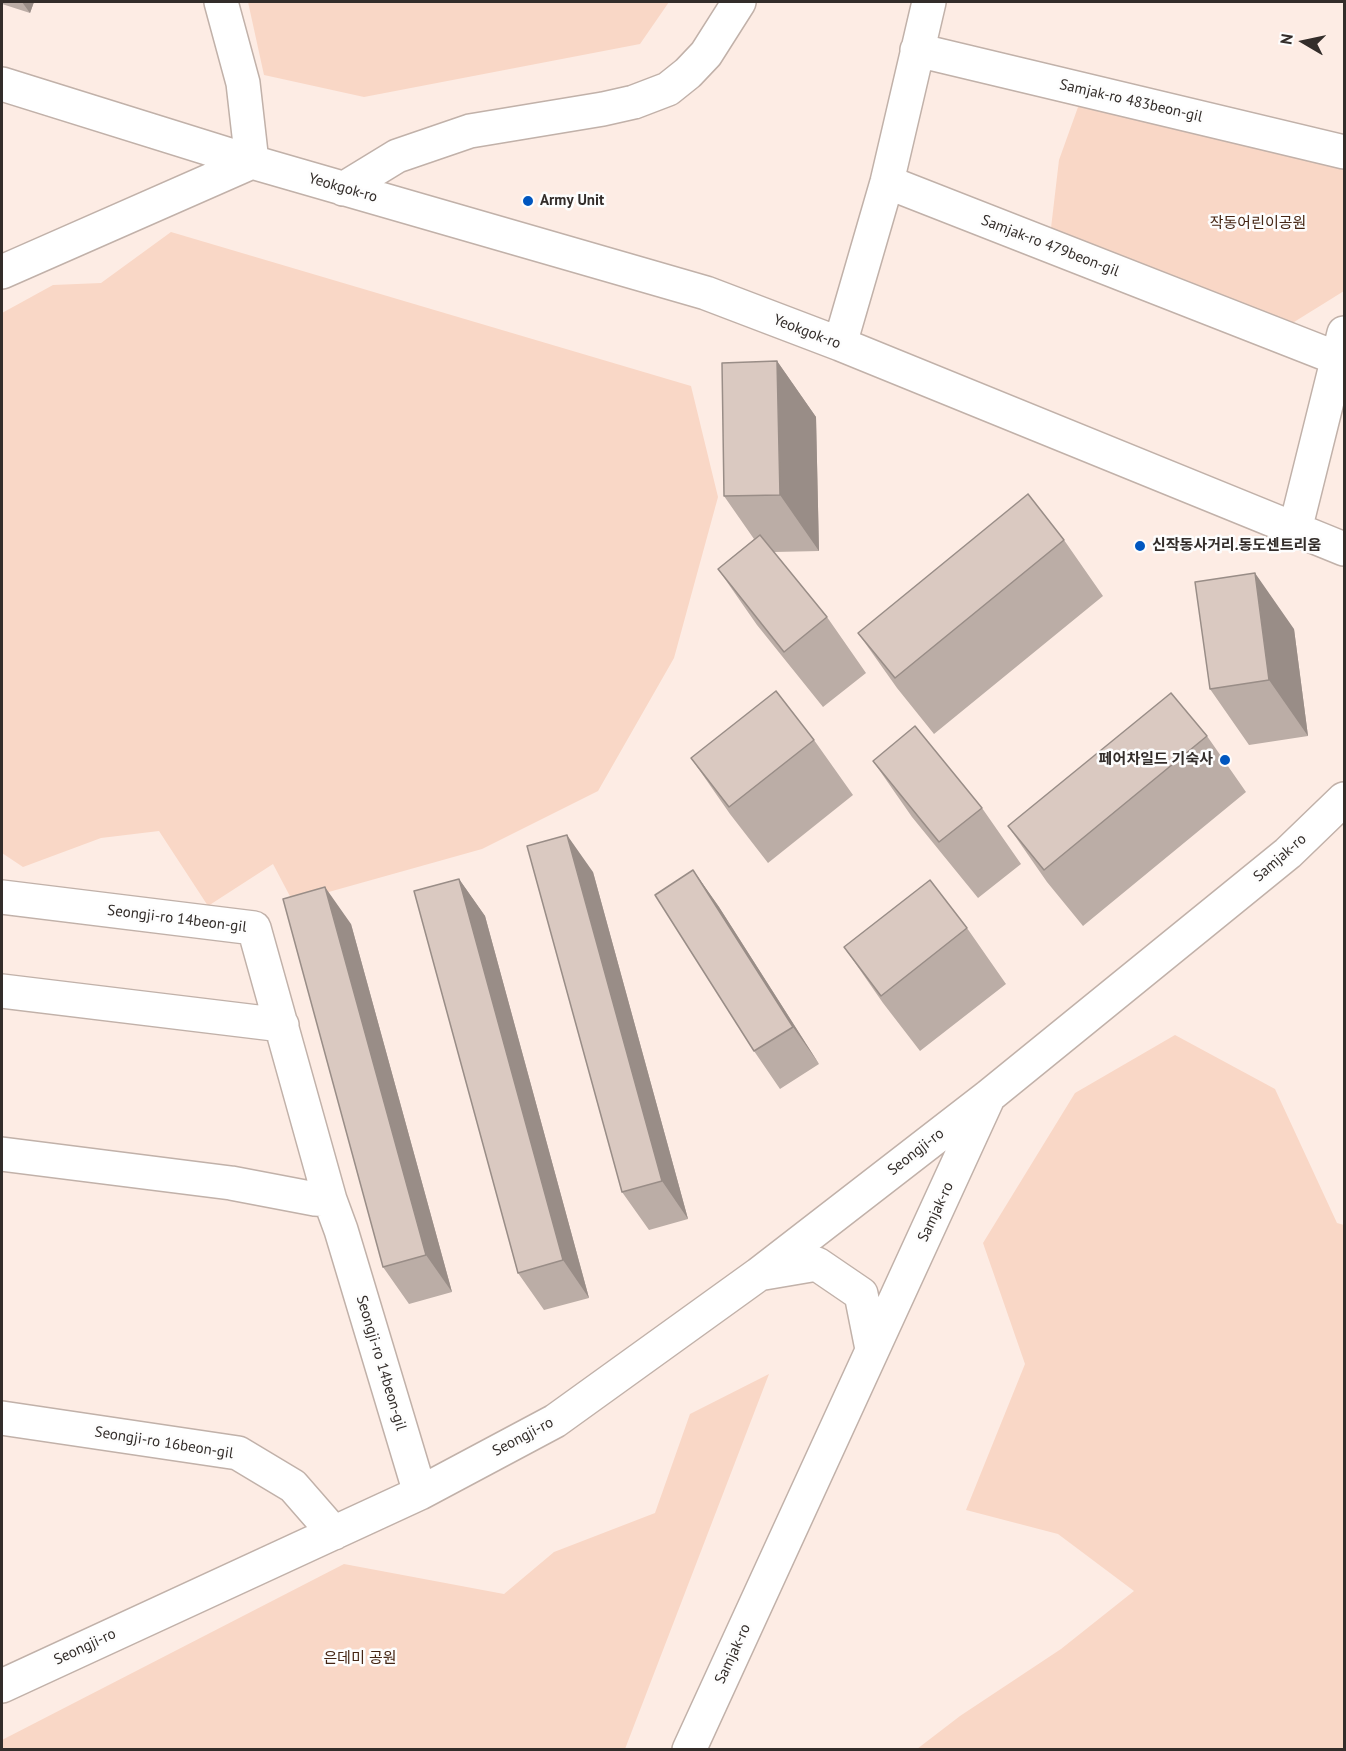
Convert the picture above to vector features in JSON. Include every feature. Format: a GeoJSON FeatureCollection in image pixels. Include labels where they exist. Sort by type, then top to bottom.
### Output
{"type":"FeatureCollection","features":[{"type":"Feature","properties":{"kind":"street"},"geometry":{"type":"LineString","coordinates":[[2,272],[252,162],[243,83],[221,2]]}},
{"type":"Feature","properties":{"kind":"street"},"geometry":{"type":"LineString","coordinates":[[343,189],[397,156],[470,131],[603,109],[633,102],[668,89],[706,54],[739,2]]}},
{"type":"Feature","properties":{"kind":"street"},"geometry":{"type":"LineString","coordinates":[[840,345],[887,182],[928,2]]}},
{"type":"Feature","properties":{"kind":"street","name":"Samjak-ro 483beon-gil"},"geometry":{"type":"LineString","coordinates":[[917,50],[1344,152]]}},
{"type":"Feature","properties":{"kind":"street","name":"Yeokgok-ro"},"geometry":{"type":"LineString","coordinates":[[2,84],[252,162],[706,293],[1344,549]]}},
{"type":"Feature","properties":{"kind":"street","name":"Samjak-ro 479beon-gil"},"geometry":{"type":"LineString","coordinates":[[887,182],[1342,351]]}},
{"type":"Feature","properties":{"kind":"street"},"geometry":{"type":"LineString","coordinates":[[1295,530],[1342,351]]}},
{"type":"Feature","properties":{"kind":"street","name":"Samjak-ro"},"geometry":{"type":"LineString","coordinates":[[689,1749],[989,1096],[1288,853],[1344,799]]}},
{"type":"Feature","properties":{"kind":"street","name":"Seongji-ro 14beon-gil"},"geometry":{"type":"LineString","coordinates":[[2,897],[254,928],[330,1200],[420,1493]]}},
{"type":"Feature","properties":{"kind":"street"},"geometry":{"type":"LineString","coordinates":[[2,991],[282,1025]]}},
{"type":"Feature","properties":{"kind":"street","name":"Seongji-ro"},"geometry":{"type":"LineString","coordinates":[[2,1686],[420,1493],[555,1421],[759,1274],[989,1096]]}},
{"type":"Feature","properties":{"kind":"street"},"geometry":{"type":"LineString","coordinates":[[2,1154],[231,1183],[330,1200]]}},
{"type":"Feature","properties":{"kind":"street"},"geometry":{"type":"LineString","coordinates":[[759,1274],[817,1264],[861,1294],[872,1349]]}},
{"type":"Feature","properties":{"kind":"street","name":"Seongji-ro 16beon-gil"},"geometry":{"type":"LineString","coordinates":[[2,1418],[238,1453],[293,1486],[334,1533]]}},
{"type":"Feature","properties":{"kind":"green space"},"geometry":{"type":"Polygon","coordinates":[[[248,2],[669,2],[640,44],[364,97],[264,75],[248,2]]]}},
{"type":"Feature","properties":{"kind":"green space","name":"작동어린이공원"},"geometry":{"type":"Polygon","coordinates":[[[1082,96],[1319,151],[1344,171],[1344,291],[1286,327],[1051,228],[1059,160],[1082,96]]]}},
{"type":"Feature","properties":{"kind":"green space"},"geometry":{"type":"Polygon","coordinates":[[[171,232],[691,386],[718,497],[674,658],[598,791],[482,849],[293,902],[273,864],[208,906],[159,831],[101,838],[23,867],[2,853],[2,313],[53,285],[101,283],[171,232]]]}},
{"type":"Feature","properties":{"kind":"green space"},"geometry":{"type":"Polygon","coordinates":[[[1175,1035],[1275,1089],[1337,1223],[1344,1225],[1344,1749],[917,1749],[960,1716],[1061,1649],[1134,1591],[1058,1534],[966,1510],[1025,1364],[983,1243],[1075,1093],[1175,1035]]]}},
{"type":"Feature","properties":{"kind":"green space","name":"은데미 공원"},"geometry":{"type":"Polygon","coordinates":[[[769,1374],[625,1749],[2,1749],[2,1740],[344,1564],[504,1594],[554,1552],[655,1513],[690,1414],[769,1374]]]}},
{"type":"Feature","properties":{"kind":"building"},"geometry":{"type":"Polygon","coordinates":[[[777,361],[780,495],[724,496],[722,363],[777,361]]]}},
{"type":"Feature","properties":{"kind":"building"},"geometry":{"type":"Polygon","coordinates":[[[1028,494],[1064,540],[895,678],[858,633],[1028,494]]]}},
{"type":"Feature","properties":{"kind":"building"},"geometry":{"type":"Polygon","coordinates":[[[760,535],[827,617],[784,652],[718,569],[760,535]]]}},
{"type":"Feature","properties":{"kind":"building"},"geometry":{"type":"Polygon","coordinates":[[[1255,573],[1269,680],[1210,689],[1195,582],[1255,573]]]}},
{"type":"Feature","properties":{"kind":"building"},"geometry":{"type":"Polygon","coordinates":[[[776,691],[814,740],[729,807],[691,758],[776,691]]]}},
{"type":"Feature","properties":{"kind":"building"},"geometry":{"type":"Polygon","coordinates":[[[1171,693],[1207,736],[1044,870],[1008,826],[1171,693]]]}},
{"type":"Feature","properties":{"kind":"building"},"geometry":{"type":"Polygon","coordinates":[[[915,726],[982,808],[939,842],[873,761],[915,726]]]}},
{"type":"Feature","properties":{"kind":"building"},"geometry":{"type":"Polygon","coordinates":[[[567,835],[662,1181],[622,1192],[527,846],[567,835]]]}},
{"type":"Feature","properties":{"kind":"building"},"geometry":{"type":"Polygon","coordinates":[[[693,870],[793,1027],[754,1051],[655,895],[693,870]]]}},
{"type":"Feature","properties":{"kind":"building"},"geometry":{"type":"Polygon","coordinates":[[[459,879],[563,1260],[518,1273],[414,891],[459,879]]]}},
{"type":"Feature","properties":{"kind":"building"},"geometry":{"type":"Polygon","coordinates":[[[930,880],[967,928],[881,996],[844,947],[930,880]]]}},
{"type":"Feature","properties":{"kind":"building"},"geometry":{"type":"Polygon","coordinates":[[[325,887],[426,1255],[383,1267],[283,899],[325,887]]]}},
{"type":"Feature","properties":{"kind":"place","name":"Army Unit"},"geometry":{"type":"Point","coordinates":[528,201]}},
{"type":"Feature","properties":{"kind":"place","name":"신작동사거리.동도센트리움"},"geometry":{"type":"Point","coordinates":[1140,546]}},
{"type":"Feature","properties":{"kind":"place","name":"페어차일드 기숙사"},"geometry":{"type":"Point","coordinates":[1225,760]}}]}
